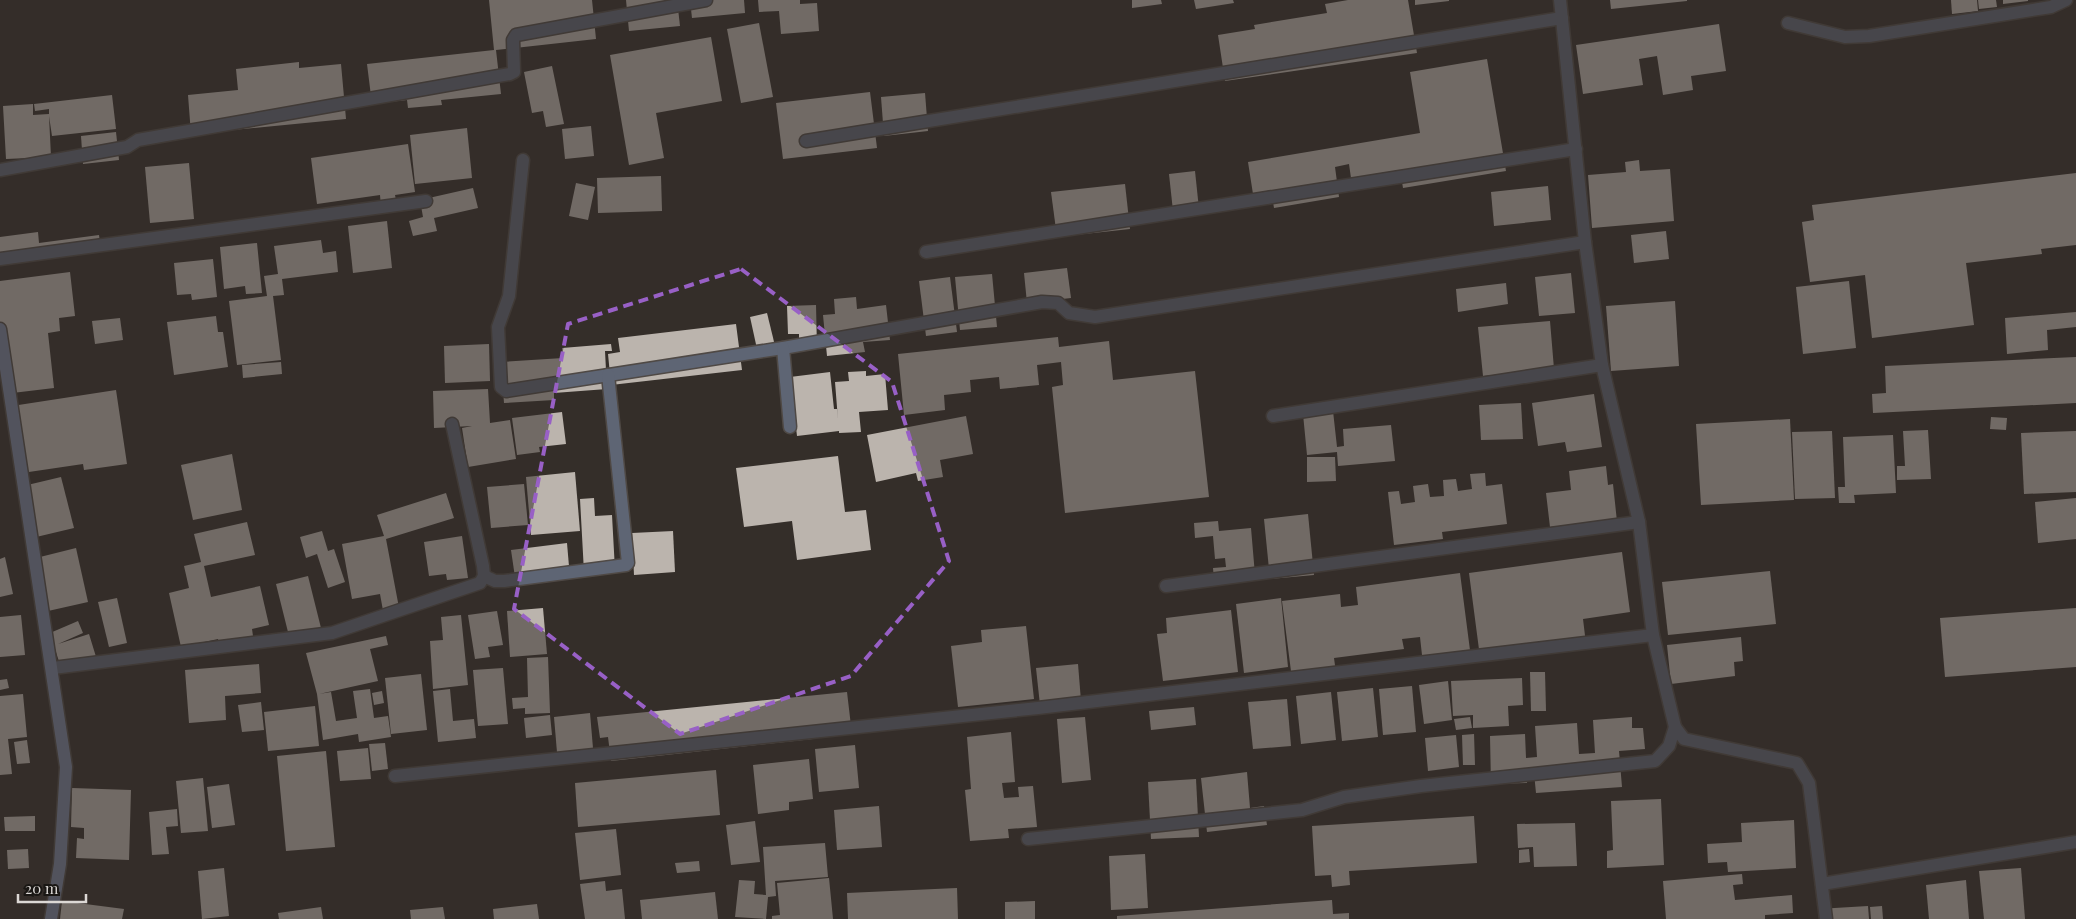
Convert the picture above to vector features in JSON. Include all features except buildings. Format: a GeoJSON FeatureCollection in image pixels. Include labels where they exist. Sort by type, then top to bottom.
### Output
{"type":"FeatureCollection","features":[{"type":"Feature","properties":{"kind":"main road"},"geometry":{"type":"LineString","coordinates":[[0,329],[53,668],[66,767],[60,864],[51,919]]}},
{"type":"Feature","properties":{"kind":"street"},"geometry":{"type":"LineString","coordinates":[[0,170],[127,148],[138,140],[510,74],[514,72],[513,40],[516,34],[706,0]]}},
{"type":"Feature","properties":{"kind":"street"},"geometry":{"type":"LineString","coordinates":[[1560,0],[1585,242],[1602,365],[1639,522],[1654,635],[1675,727],[1684,739],[1797,764],[1809,784],[1826,919]]}},
{"type":"Feature","properties":{"kind":"street"},"geometry":{"type":"LineString","coordinates":[[1788,23],[1845,37],[1869,36],[2051,7],[2066,0]]}},
{"type":"Feature","properties":{"kind":"street"},"geometry":{"type":"LineString","coordinates":[[806,141],[1562,18]]}},
{"type":"Feature","properties":{"kind":"street"},"geometry":{"type":"LineString","coordinates":[[926,252],[1576,149]]}},
{"type":"Feature","properties":{"kind":"street"},"geometry":{"type":"LineString","coordinates":[[523,160],[516,249],[509,296],[498,326],[501,388],[506,391],[783,348],[1042,302],[1058,303],[1069,313],[1095,317],[1585,242]]}},
{"type":"Feature","properties":{"kind":"street"},"geometry":{"type":"LineString","coordinates":[[0,259],[426,201]]}},
{"type":"Feature","properties":{"kind":"street"},"geometry":{"type":"LineString","coordinates":[[783,348],[790,427]]}},
{"type":"Feature","properties":{"kind":"street"},"geometry":{"type":"LineString","coordinates":[[1273,416],[1602,365]]}},
{"type":"Feature","properties":{"kind":"street"},"geometry":{"type":"LineString","coordinates":[[484,576],[496,581],[504,581],[626,565],[628,563],[608,375]]}},
{"type":"Feature","properties":{"kind":"street"},"geometry":{"type":"LineString","coordinates":[[53,668],[332,633],[480,584],[484,576],[452,424]]}},
{"type":"Feature","properties":{"kind":"street"},"geometry":{"type":"LineString","coordinates":[[1166,586],[1639,522]]}},
{"type":"Feature","properties":{"kind":"street"},"geometry":{"type":"LineString","coordinates":[[395,776],[1038,708],[1654,635]]}},
{"type":"Feature","properties":{"kind":"street"},"geometry":{"type":"LineString","coordinates":[[1028,839],[1302,810],[1344,797],[1421,786],[1655,761],[1669,746],[1675,727]]}},
{"type":"Feature","properties":{"kind":"street"},"geometry":{"type":"LineString","coordinates":[[1822,884],[2076,842]]}},
{"type":"Feature","properties":{"kind":"highlighted area"},"geometry":{"type":"Polygon","coordinates":[[[741,269],[892,382],[949,561],[851,676],[680,734],[514,609],[568,324],[741,269]]]}}]}
